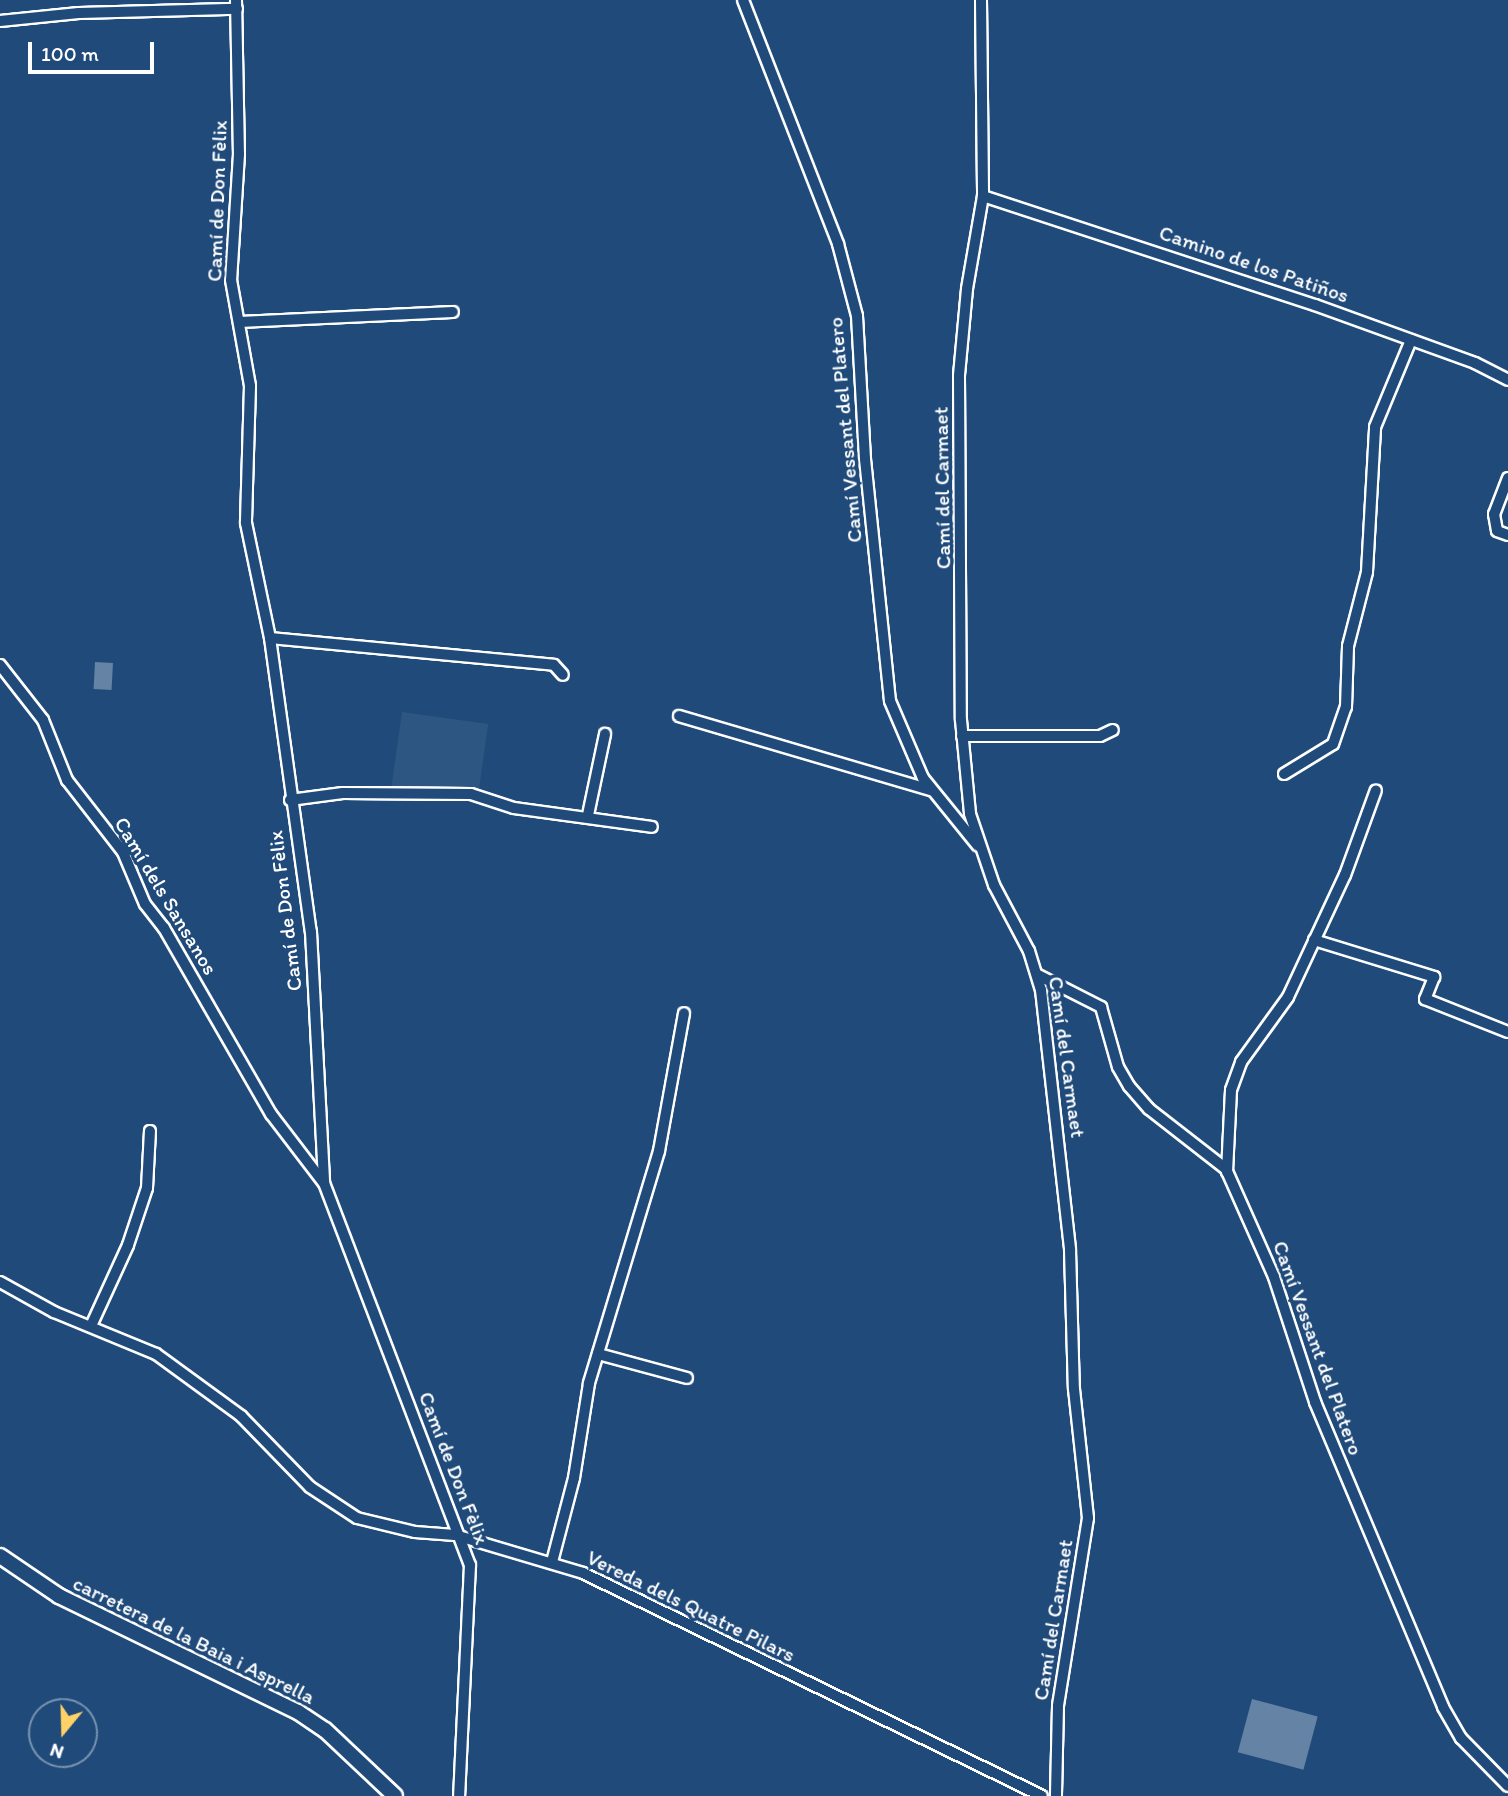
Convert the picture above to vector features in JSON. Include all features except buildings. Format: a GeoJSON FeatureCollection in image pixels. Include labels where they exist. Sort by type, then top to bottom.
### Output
{"type":"FeatureCollection","features":[{"type":"Feature","properties":{"kind":"main road","name":"carretera de la Baia i Asprella"},"geometry":{"type":"LineString","coordinates":[[0,1556],[13,1570],[59,1596],[298,1712],[325,1730],[396,1796]]}},
{"type":"Feature","properties":{"kind":"street","name":"Camí Vessant del Platero"},"geometry":{"type":"LineString","coordinates":[[743,0],[838,244],[857,316],[865,459],[890,701],[932,790],[980,849]]}},
{"type":"Feature","properties":{"kind":"street","name":"Camí del Carmaet"},"geometry":{"type":"LineString","coordinates":[[981,0],[983,196],[967,289],[960,376],[962,736],[970,814],[980,849],[1038,975],[1069,1236],[1074,1389],[1088,1518],[1058,1706],[1056,1796]]}},
{"type":"Feature","properties":{"kind":"street"},"geometry":{"type":"LineString","coordinates":[[0,21],[79,13],[237,4]]}},
{"type":"Feature","properties":{"kind":"street","name":"Camí de Don Fèlix"},"geometry":{"type":"LineString","coordinates":[[237,4],[239,155],[231,279],[250,386],[246,523],[270,638],[290,800],[311,932],[324,1183],[462,1537],[470,1565],[459,1796]]}},
{"type":"Feature","properties":{"kind":"street","name":"Camino de los Patiños"},"geometry":{"type":"LineString","coordinates":[[983,196],[1091,228],[1411,340],[1508,380]]}},
{"type":"Feature","properties":{"kind":"street"},"geometry":{"type":"LineString","coordinates":[[239,322],[453,312]]}},
{"type":"Feature","properties":{"kind":"street"},"geometry":{"type":"LineString","coordinates":[[1284,774],[1333,744],[1346,707],[1348,646],[1367,572],[1375,427],[1411,340]]}},
{"type":"Feature","properties":{"kind":"street"},"geometry":{"type":"LineString","coordinates":[[1508,478],[1494,514],[1497,531],[1508,535]]}},
{"type":"Feature","properties":{"kind":"street"},"geometry":{"type":"LineString","coordinates":[[270,638],[554,665],[563,675]]}},
{"type":"Feature","properties":{"kind":"street","name":"Camí dels Sansanos"},"geometry":{"type":"LineString","coordinates":[[0,665],[37,711],[67,780],[123,852],[145,904],[271,1114],[324,1183]]}},
{"type":"Feature","properties":{"kind":"street"},"geometry":{"type":"LineString","coordinates":[[680,716],[932,790]]}},
{"type":"Feature","properties":{"kind":"street"},"geometry":{"type":"LineString","coordinates":[[962,736],[1100,736],[1113,730]]}},
{"type":"Feature","properties":{"kind":"street"},"geometry":{"type":"LineString","coordinates":[[588,815],[605,734]]}},
{"type":"Feature","properties":{"kind":"street"},"geometry":{"type":"LineString","coordinates":[[1227,1172],[1231,1090],[1241,1062],[1288,997],[1345,875],[1376,790]]}},
{"type":"Feature","properties":{"kind":"street"},"geometry":{"type":"LineString","coordinates":[[290,800],[343,793],[428,791],[471,794],[514,808],[588,815],[652,827]]}},
{"type":"Feature","properties":{"kind":"street"},"geometry":{"type":"LineString","coordinates":[[1314,940],[1434,977],[1425,999],[1508,1032]]}},
{"type":"Feature","properties":{"kind":"street","name":"Camí Vessant del Platero"},"geometry":{"type":"LineString","coordinates":[[1038,975],[1089,998],[1101,1007],[1118,1067],[1129,1086],[1149,1109],[1227,1172],[1274,1277],[1325,1427],[1443,1707],[1461,1738],[1508,1786]]}},
{"type":"Feature","properties":{"kind":"street"},"geometry":{"type":"LineString","coordinates":[[552,1562],[598,1354],[657,1160],[684,1013]]}},
{"type":"Feature","properties":{"kind":"street"},"geometry":{"type":"LineString","coordinates":[[91,1326],[128,1245],[147,1188],[150,1131]]}},
{"type":"Feature","properties":{"kind":"street","name":"Vereda dels Quatre Pilars"},"geometry":{"type":"LineString","coordinates":[[0,1282],[156,1354],[241,1416],[310,1487],[357,1518],[462,1537],[552,1562],[629,1593],[1042,1796]]}},
{"type":"Feature","properties":{"kind":"street"},"geometry":{"type":"LineString","coordinates":[[598,1354],[687,1378]]}},
{"type":"Feature","properties":{"kind":"shaded area"},"geometry":{"type":"Polygon","coordinates":[[[95,662],[113,663],[112,690],[94,689],[95,662]]]}},
{"type":"Feature","properties":{"kind":"shaded area"},"geometry":{"type":"Polygon","coordinates":[[[402,712],[488,724],[478,799],[391,787],[402,712]]]}},
{"type":"Feature","properties":{"kind":"shaded area"},"geometry":{"type":"Polygon","coordinates":[[[1252,1699],[1318,1717],[1303,1770],[1238,1752],[1252,1699]]]}}]}
